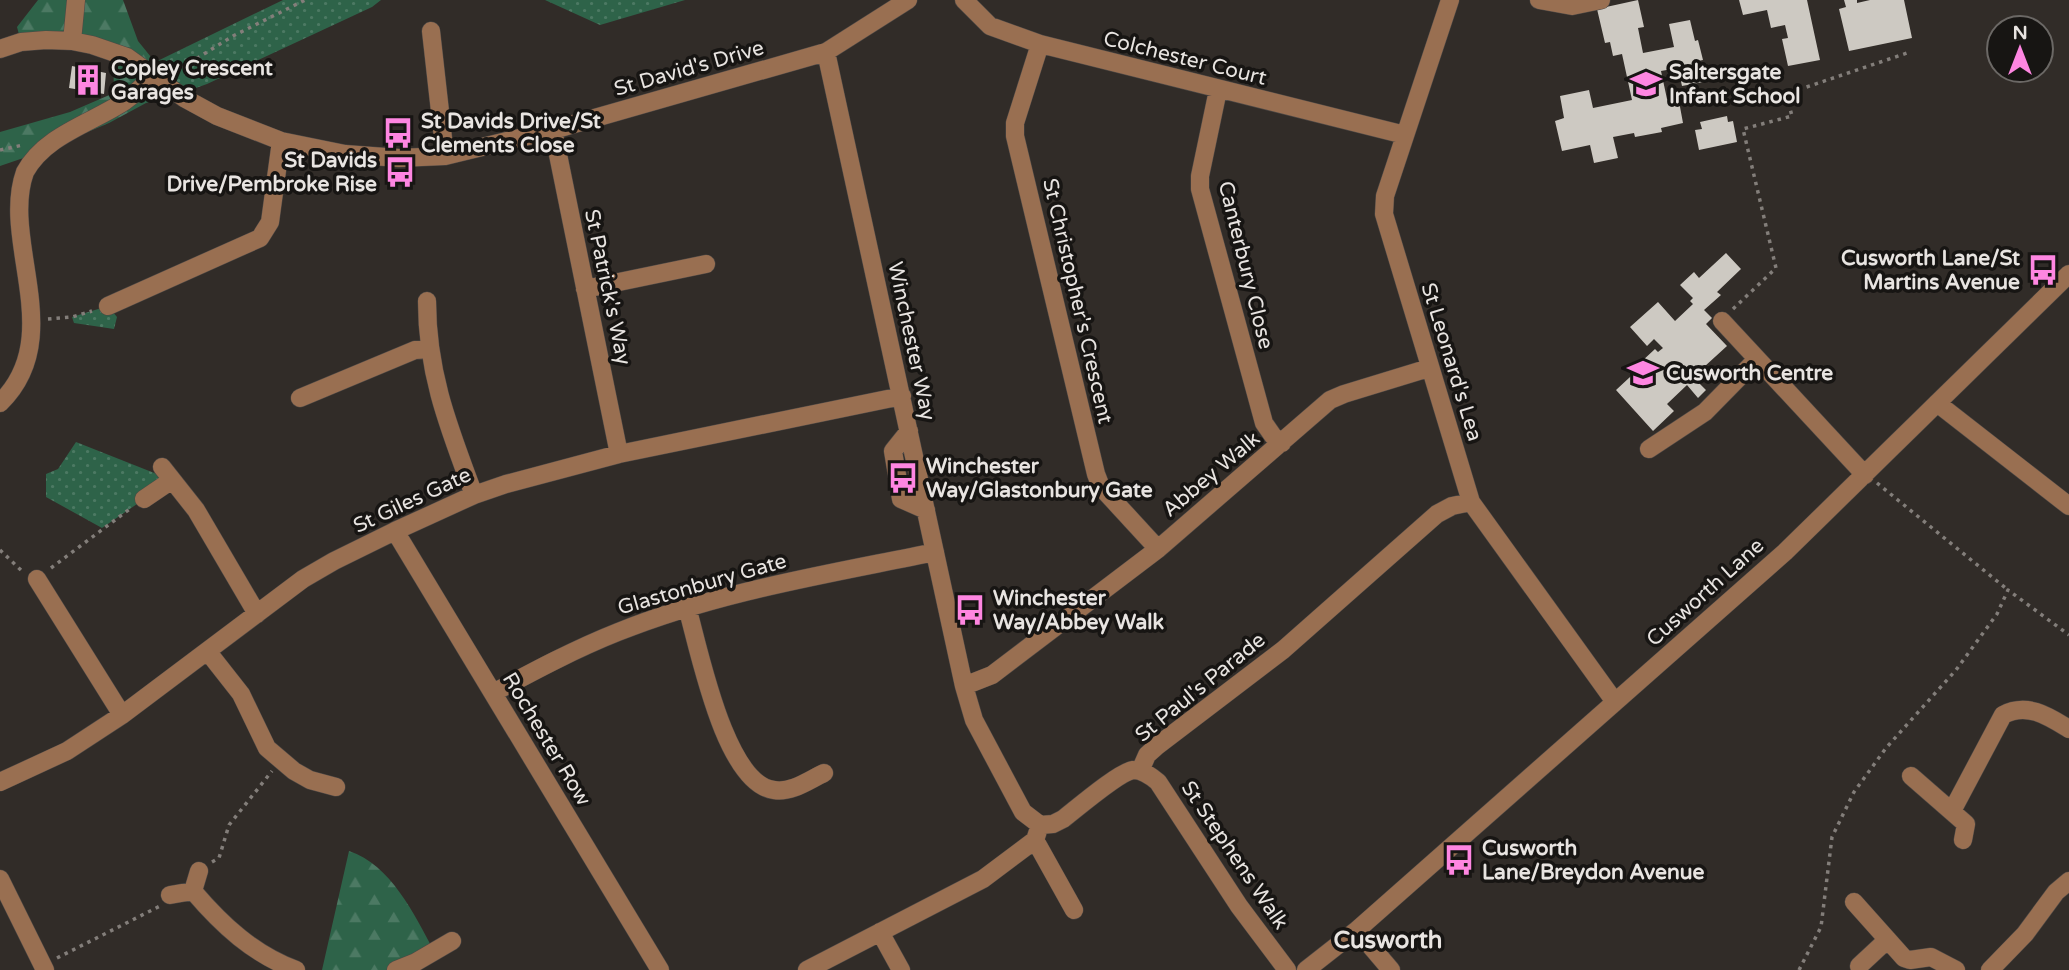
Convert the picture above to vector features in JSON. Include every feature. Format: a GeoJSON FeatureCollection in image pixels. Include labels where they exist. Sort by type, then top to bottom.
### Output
{"type":"FeatureCollection","features":[{"type":"Feature","properties":{"kind":"street"},"geometry":{"type":"LineString","coordinates":[[72,41],[76,0]]}},
{"type":"Feature","properties":{"kind":"street","name":"St David's Drive"},"geometry":{"type":"LineString","coordinates":[[0,49],[21,42],[72,41],[127,57],[184,98],[217,116],[281,141],[345,153],[399,158],[444,156],[553,130],[826,52],[908,0]]}},
{"type":"Feature","properties":{"kind":"street","name":"Colchester Court"},"geometry":{"type":"LineString","coordinates":[[964,0],[990,26],[1040,44],[1405,135]]}},
{"type":"Feature","properties":{"kind":"street","name":"St Leonard's Lea"},"geometry":{"type":"LineString","coordinates":[[1450,0],[1385,196],[1384,214],[1471,502],[1615,702]]}},
{"type":"Feature","properties":{"kind":"street"},"geometry":{"type":"LineString","coordinates":[[1546,2],[1572,6],[1601,0]]}},
{"type":"Feature","properties":{"kind":"street"},"geometry":{"type":"LineString","coordinates":[[432,31],[444,156]]}},
{"type":"Feature","properties":{"kind":"street","name":"St Christopher's Crescent"},"geometry":{"type":"LineString","coordinates":[[1040,44],[1015,122],[1015,136],[1096,474],[1101,487],[1158,549]]}},
{"type":"Feature","properties":{"kind":"street","name":"Winchester Way"},"geometry":{"type":"LineString","coordinates":[[826,52],[964,686],[974,720],[1037,833],[1074,910]]}},
{"type":"Feature","properties":{"kind":"street"},"geometry":{"type":"LineString","coordinates":[[0,402],[19,379],[29,319],[13,242],[18,185],[27,168],[50,145],[157,78]]}},
{"type":"Feature","properties":{"kind":"street","name":"Canterbury Close"},"geometry":{"type":"LineString","coordinates":[[1218,90],[1200,176],[1200,189],[1264,423],[1282,443]]}},
{"type":"Feature","properties":{"kind":"street","name":"St Patrick's Way"},"geometry":{"type":"LineString","coordinates":[[553,130],[619,454]]}},
{"type":"Feature","properties":{"kind":"street"},"geometry":{"type":"LineString","coordinates":[[108,306],[260,238],[270,222],[281,141]]}},
{"type":"Feature","properties":{"kind":"street"},"geometry":{"type":"LineString","coordinates":[[585,289],[711,262]]}},
{"type":"Feature","properties":{"kind":"street","name":"Cusworth Lane"},"geometry":{"type":"LineString","coordinates":[[1306,970],[1357,930],[1785,552],[2069,274]]}},
{"type":"Feature","properties":{"kind":"street"},"geometry":{"type":"LineString","coordinates":[[427,301],[429,349],[446,420],[474,495]]}},
{"type":"Feature","properties":{"kind":"street"},"geometry":{"type":"LineString","coordinates":[[1722,321],[1864,475]]}},
{"type":"Feature","properties":{"kind":"street"},"geometry":{"type":"LineString","coordinates":[[300,398],[415,350],[429,349]]}},
{"type":"Feature","properties":{"kind":"street"},"geometry":{"type":"LineString","coordinates":[[1649,449],[1705,412],[1757,359]]}},
{"type":"Feature","properties":{"kind":"street","name":"Abbey Walk"},"geometry":{"type":"LineString","coordinates":[[964,686],[992,675],[1158,549],[1330,400],[1430,368]]}},
{"type":"Feature","properties":{"kind":"street","name":"St Giles Gate"},"geometry":{"type":"LineString","coordinates":[[0,782],[67,751],[122,715],[303,579],[334,561],[474,495],[619,454],[901,396]]}},
{"type":"Feature","properties":{"kind":"street"},"geometry":{"type":"LineString","coordinates":[[1937,403],[2069,506]]}},
{"type":"Feature","properties":{"kind":"street"},"geometry":{"type":"LineString","coordinates":[[144,499],[167,474],[196,510],[257,614]]}},
{"type":"Feature","properties":{"kind":"street","name":"St Paul's Parade"},"geometry":{"type":"LineString","coordinates":[[807,970],[983,878],[1037,833],[1063,819],[1124,773],[1140,771],[1147,755],[1283,650],[1437,514],[1452,506],[1471,502]]}},
{"type":"Feature","properties":{"kind":"street","name":"Rochester Row"},"geometry":{"type":"LineString","coordinates":[[396,531],[660,970]]}},
{"type":"Feature","properties":{"kind":"street","name":"Glastonbury Gate"},"geometry":{"type":"LineString","coordinates":[[493,693],[570,652],[687,607],[768,586],[935,552]]}},
{"type":"Feature","properties":{"kind":"street"},"geometry":{"type":"LineString","coordinates":[[37,579],[122,715]]}},
{"type":"Feature","properties":{"kind":"street"},"geometry":{"type":"LineString","coordinates":[[687,607],[726,738],[742,767],[753,780],[773,790],[792,789],[827,771]]}},
{"type":"Feature","properties":{"kind":"street"},"geometry":{"type":"LineString","coordinates":[[208,652],[241,694],[267,748],[310,780],[336,787]]}},
{"type":"Feature","properties":{"kind":"street"},"geometry":{"type":"LineString","coordinates":[[1952,811],[2003,715],[2013,709],[2029,709],[2050,717],[2069,729]]}},
{"type":"Feature","properties":{"kind":"street","name":"St Stephens Walk"},"geometry":{"type":"LineString","coordinates":[[1140,771],[1158,782],[1239,906],[1287,970]]}},
{"type":"Feature","properties":{"kind":"street"},"geometry":{"type":"LineString","coordinates":[[1911,776],[1966,824],[1963,840]]}},
{"type":"Feature","properties":{"kind":"street"},"geometry":{"type":"LineString","coordinates":[[193,891],[199,871]]}},
{"type":"Feature","properties":{"kind":"street"},"geometry":{"type":"LineString","coordinates":[[0,879],[5,903],[44,967]]}},
{"type":"Feature","properties":{"kind":"street"},"geometry":{"type":"LineString","coordinates":[[1990,970],[2025,934],[2056,892],[2069,881]]}},
{"type":"Feature","properties":{"kind":"street"},"geometry":{"type":"LineString","coordinates":[[170,895],[193,891]]}},
{"type":"Feature","properties":{"kind":"street"},"geometry":{"type":"LineString","coordinates":[[193,891],[215,916],[242,940],[262,955],[296,970]]}},
{"type":"Feature","properties":{"kind":"street"},"geometry":{"type":"LineString","coordinates":[[1854,902],[1904,958],[1910,960],[1931,957],[1956,970]]}},
{"type":"Feature","properties":{"kind":"street"},"geometry":{"type":"LineString","coordinates":[[1357,930],[1391,970]]}},
{"type":"Feature","properties":{"kind":"street"},"geometry":{"type":"LineString","coordinates":[[880,932],[901,970]]}},
{"type":"Feature","properties":{"kind":"street"},"geometry":{"type":"LineString","coordinates":[[1859,967],[1887,940]]}},
{"type":"Feature","properties":{"kind":"street"},"geometry":{"type":"LineString","coordinates":[[396,970],[452,941]]}},
{"type":"Feature","properties":{"kind":"path"},"geometry":{"type":"LineString","coordinates":[[157,78],[305,0]]}},
{"type":"Feature","properties":{"kind":"path"},"geometry":{"type":"LineString","coordinates":[[1722,321],[1776,268],[1743,129],[1792,116],[1786,94],[1910,52]]}},
{"type":"Feature","properties":{"kind":"path"},"geometry":{"type":"LineString","coordinates":[[29,319],[72,317],[108,306]]}},
{"type":"Feature","properties":{"kind":"path"},"geometry":{"type":"LineString","coordinates":[[1864,475],[2069,635]]}},
{"type":"Feature","properties":{"kind":"path"},"geometry":{"type":"LineString","coordinates":[[0,550],[26,575],[37,579],[144,499]]}},
{"type":"Feature","properties":{"kind":"path"},"geometry":{"type":"LineString","coordinates":[[1799,970],[1821,927],[1832,837],[1854,792],[1886,748],[1956,670],[1997,614],[2008,590]]}},
{"type":"Feature","properties":{"kind":"path"},"geometry":{"type":"LineString","coordinates":[[199,871],[219,858],[229,825],[280,759]]}},
{"type":"Feature","properties":{"kind":"path"},"geometry":{"type":"LineString","coordinates":[[44,967],[162,905],[170,895]]}},
{"type":"Feature","properties":{"kind":"green space"},"geometry":{"type":"Polygon","coordinates":[[[38,0],[123,0],[138,41],[155,62],[143,68],[179,94],[146,103],[109,123],[0,166],[0,132],[70,112],[114,93],[113,51],[21,42],[17,27],[38,0]]]}},
{"type":"Feature","properties":{"kind":"green space"},"geometry":{"type":"Polygon","coordinates":[[[283,0],[381,0],[372,7],[207,84],[179,94],[143,68],[283,0]]]}},
{"type":"Feature","properties":{"kind":"green space"},"geometry":{"type":"Polygon","coordinates":[[[545,0],[685,0],[600,25],[545,0]]]}},
{"type":"Feature","properties":{"kind":"green space"},"geometry":{"type":"Polygon","coordinates":[[[108,306],[117,317],[114,329],[74,323],[72,317],[108,306]]]}},
{"type":"Feature","properties":{"kind":"green space"},"geometry":{"type":"Polygon","coordinates":[[[76,442],[172,480],[102,528],[46,497],[46,474],[58,469],[76,442]]]}},
{"type":"Feature","properties":{"kind":"green space"},"geometry":{"type":"Polygon","coordinates":[[[349,851],[377,867],[389,879],[400,892],[434,951],[396,970],[322,970],[349,851]]]}},
{"type":"Feature","properties":{"kind":"building","name":"Saltersgate Infant School"},"geometry":{"type":"Polygon","coordinates":[[[1638,0],[1644,27],[1638,28],[1643,53],[1674,47],[1669,24],[1690,20],[1695,41],[1698,40],[1703,60],[1698,61],[1703,82],[1682,86],[1678,68],[1661,71],[1667,99],[1678,96],[1683,123],[1661,128],[1662,132],[1635,137],[1634,133],[1613,137],[1618,158],[1594,163],[1590,145],[1562,151],[1555,121],[1564,118],[1560,96],[1589,90],[1593,108],[1632,100],[1622,54],[1613,56],[1610,42],[1605,43],[1597,9],[1638,0]]]}},
{"type":"Feature","properties":{"kind":"building"},"geometry":{"type":"Polygon","coordinates":[[[1739,0],[1807,0],[1820,60],[1788,66],[1782,39],[1788,38],[1785,25],[1771,28],[1767,10],[1743,15],[1739,0]]]}},
{"type":"Feature","properties":{"kind":"building"},"geometry":{"type":"Polygon","coordinates":[[[1844,0],[1857,0],[1857,3],[1870,0],[1904,0],[1912,38],[1849,51],[1839,9],[1846,7],[1844,0]]]}},
{"type":"Feature","properties":{"kind":"building","name":"Copley Crescent Garages"},"geometry":{"type":"Polygon","coordinates":[[[72,66],[106,73],[104,94],[69,88],[72,66]]]}},
{"type":"Feature","properties":{"kind":"building"},"geometry":{"type":"Polygon","coordinates":[[[1727,116],[1728,122],[1733,121],[1737,142],[1699,150],[1695,130],[1702,129],[1700,122],[1727,116]]]}},
{"type":"Feature","properties":{"kind":"building"},"geometry":{"type":"Polygon","coordinates":[[[1726,253],[1741,269],[1717,292],[1721,295],[1704,310],[1712,318],[1706,324],[1727,346],[1693,377],[1706,390],[1698,398],[1687,385],[1667,404],[1674,411],[1653,431],[1616,390],[1643,365],[1641,362],[1655,349],[1658,352],[1663,348],[1654,339],[1647,346],[1630,327],[1658,302],[1675,321],[1693,304],[1690,301],[1693,298],[1680,285],[1694,272],[1699,278],[1726,253]]]}},
{"type":"Feature","properties":{"kind":"place","name":"Copley Crescent Garages"},"geometry":{"type":"Point","coordinates":[88,80]}},
{"type":"Feature","properties":{"kind":"place","name":"Saltersgate Infant School"},"geometry":{"type":"Point","coordinates":[1646,84]}},
{"type":"Feature","properties":{"kind":"place","name":"St Davids Drive/St Clements Close"},"geometry":{"type":"Point","coordinates":[398,133]}},
{"type":"Feature","properties":{"kind":"place","name":"St Davids Drive/Pembroke Rise"},"geometry":{"type":"Point","coordinates":[400,172]}},
{"type":"Feature","properties":{"kind":"place","name":"Cusworth Lane/St Martins Avenue"},"geometry":{"type":"Point","coordinates":[2043,270]}},
{"type":"Feature","properties":{"kind":"place","name":"Cusworth Centre"},"geometry":{"type":"Point","coordinates":[1643,373]}},
{"type":"Feature","properties":{"kind":"place","name":"Winchester Way/Glastonbury Gate"},"geometry":{"type":"Point","coordinates":[903,478]}},
{"type":"Feature","properties":{"kind":"place","name":"Winchester Way/Abbey Walk"},"geometry":{"type":"Point","coordinates":[970,610]}},
{"type":"Feature","properties":{"kind":"place","name":"Cusworth Lane/Breydon Avenue"},"geometry":{"type":"Point","coordinates":[1459,860]}},
{"type":"Feature","properties":{"kind":"district","name":"Cusworth"},"geometry":{"type":"Point","coordinates":[1388,940]}}]}
